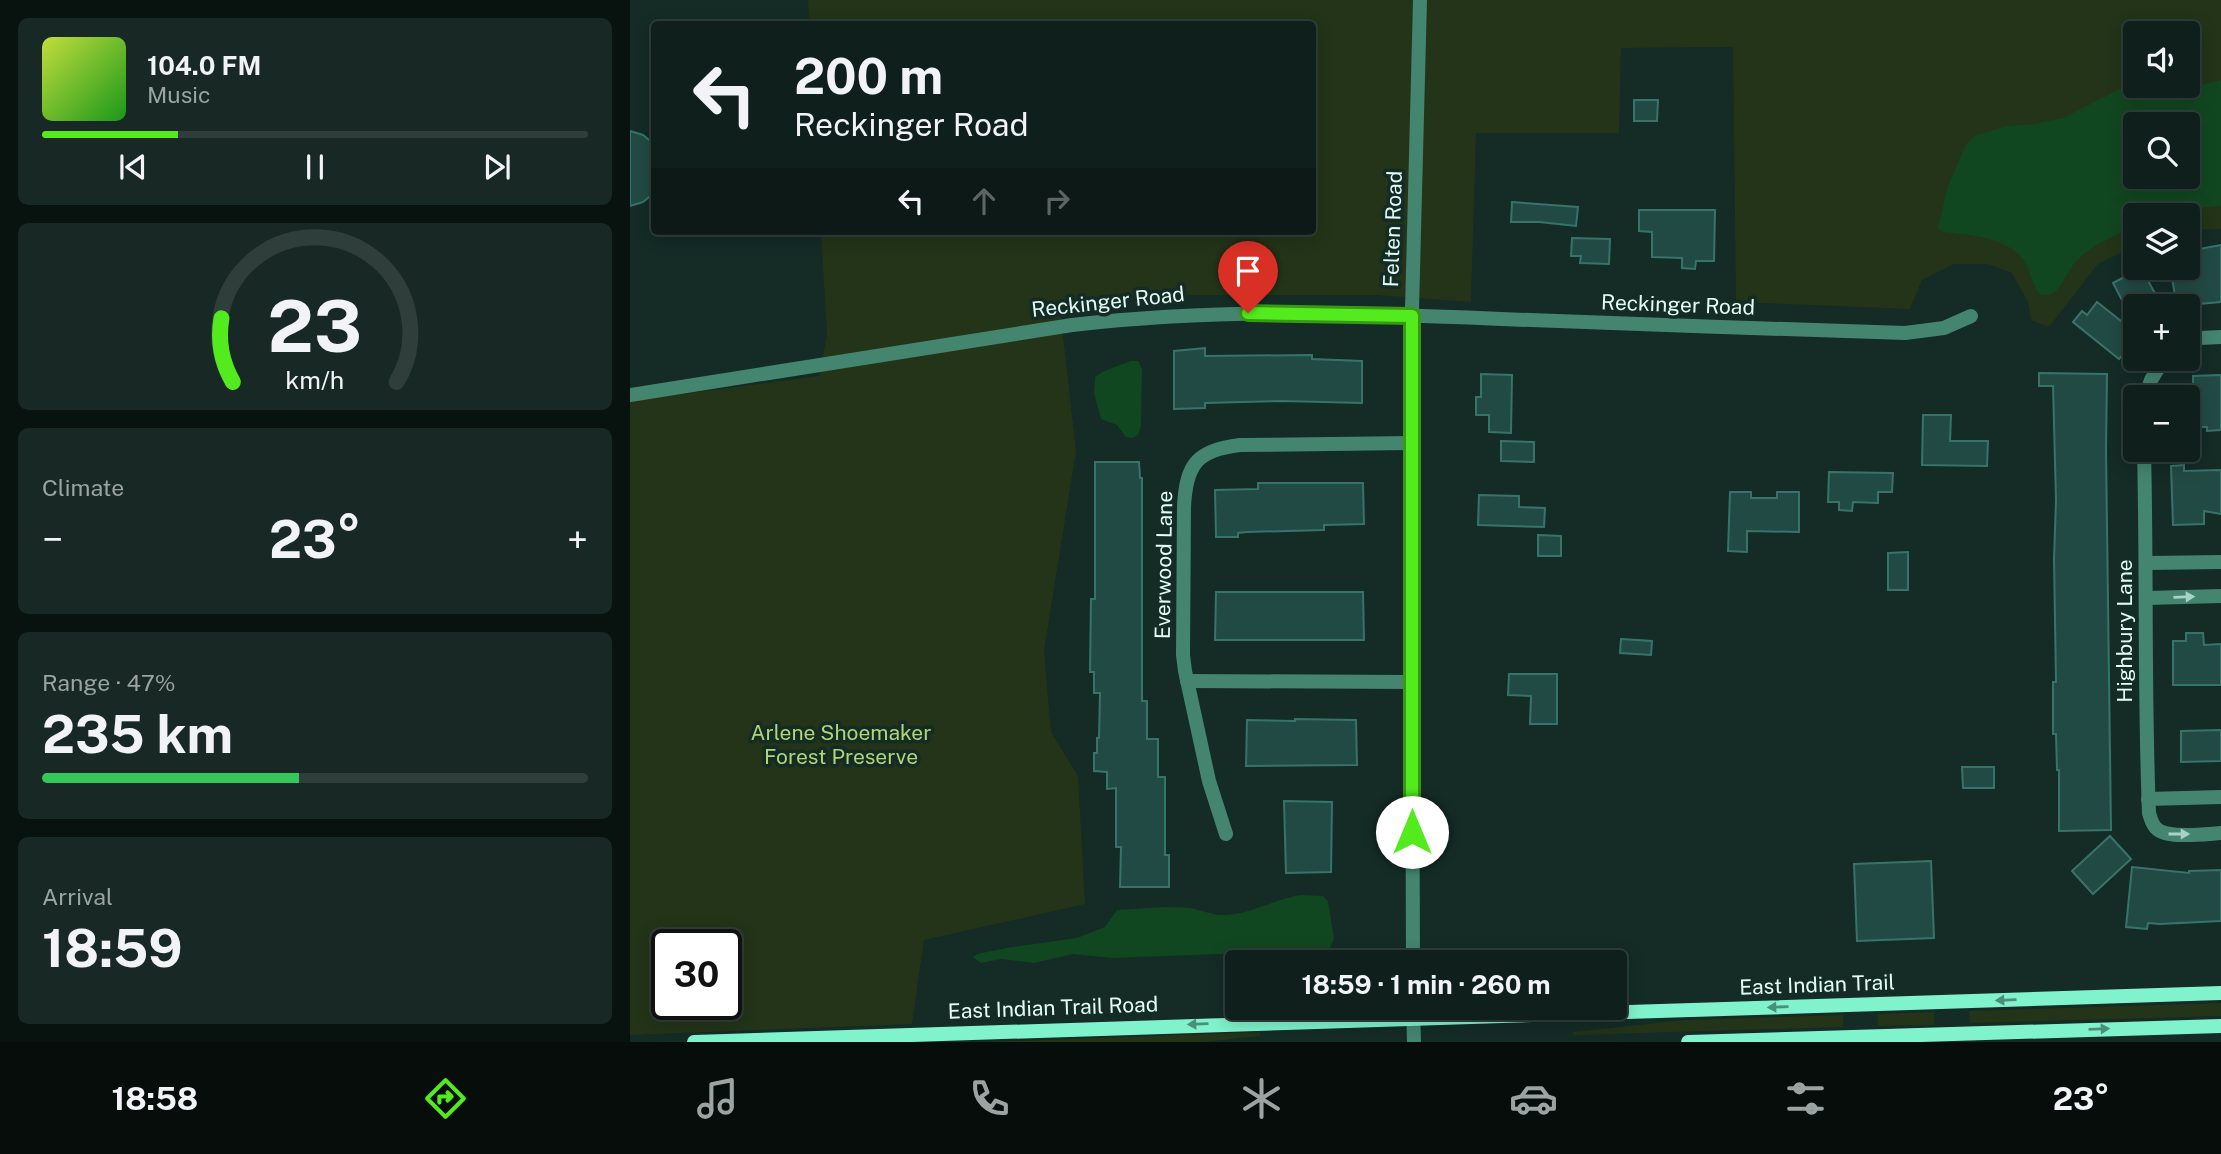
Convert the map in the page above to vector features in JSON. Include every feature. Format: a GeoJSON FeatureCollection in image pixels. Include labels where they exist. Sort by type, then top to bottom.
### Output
{"type":"FeatureCollection","features":[{"type":"Feature","properties":{"kind":"main road","name":"East Indian Trail"},"geometry":{"type":"LineString","coordinates":[[1627,1008],[2221,993]]}},
{"type":"Feature","properties":{"kind":"main road","name":"East Indian Trail Road"},"geometry":{"type":"LineString","coordinates":[[694,1042],[1239,1020]]}},
{"type":"Feature","properties":{"kind":"main road"},"geometry":{"type":"LineString","coordinates":[[1688,1042],[2221,1026]]}},
{"type":"Feature","properties":{"kind":"street","name":"Felten Road"},"geometry":{"type":"LineString","coordinates":[[1413,950],[1411,443],[1420,0]]}},
{"type":"Feature","properties":{"kind":"street","name":"Reckinger Road"},"geometry":{"type":"LineString","coordinates":[[630,394],[1072,325],[1125,318],[1206,313],[1412,316],[1905,334],[1944,328],[1971,316]]}},
{"type":"Feature","properties":{"kind":"street"},"geometry":{"type":"LineString","coordinates":[[2200,338],[2221,337]]}},
{"type":"Feature","properties":{"kind":"street","name":"Everwood Lane"},"geometry":{"type":"LineString","coordinates":[[1226,834],[1209,782],[1183,655],[1185,490],[1195,462],[1213,449],[1240,445],[1411,443]]}},
{"type":"Feature","properties":{"kind":"street","name":"Highbury Lane"},"geometry":{"type":"LineString","coordinates":[[2144,462],[2149,806]]}},
{"type":"Feature","properties":{"kind":"street"},"geometry":{"type":"LineString","coordinates":[[2147,563],[2221,562]]}},
{"type":"Feature","properties":{"kind":"street"},"geometry":{"type":"LineString","coordinates":[[2147,598],[2221,596]]}},
{"type":"Feature","properties":{"kind":"street"},"geometry":{"type":"LineString","coordinates":[[1187,681],[1411,682]]}},
{"type":"Feature","properties":{"kind":"street"},"geometry":{"type":"LineString","coordinates":[[2221,797],[2149,806],[2153,825],[2159,831],[2169,834],[2221,833]]}},
{"type":"Feature","properties":{"kind":"street"},"geometry":{"type":"LineString","coordinates":[[1413,1020],[1414,1042]]}},
{"type":"Feature","properties":{"kind":"green space","name":"Arlene Shoemaker Forest Preserve"},"geometry":{"type":"Polygon","coordinates":[[[808,0],[2221,0],[2221,229],[2200,230],[2200,203],[2123,203],[2123,252],[2098,264],[2049,327],[2031,320],[2028,302],[2012,273],[1988,264],[1954,264],[1922,280],[1910,309],[1736,302],[1733,47],[1621,48],[1619,133],[1476,133],[1471,302],[1377,295],[1159,295],[1060,309],[1076,451],[1044,651],[1051,732],[1078,776],[1085,904],[924,940],[912,1024],[630,1035],[630,401],[819,376],[827,335],[821,235],[1316,235],[1316,21],[809,21],[808,0]]]}},
{"type":"Feature","properties":{"kind":"green space"},"geometry":{"type":"Polygon","coordinates":[[[2221,1003],[2221,1016],[1970,1023],[1969,1011],[2221,1003]]]}},
{"type":"Feature","properties":{"kind":"green space"},"geometry":{"type":"Polygon","coordinates":[[[1934,1012],[1934,1025],[1878,1026],[1877,1014],[1934,1012]]]}},
{"type":"Feature","properties":{"kind":"green space"},"geometry":{"type":"Polygon","coordinates":[[[1843,1015],[1843,1027],[1573,1035],[1573,1032],[1685,1020],[1843,1015]]]}},
{"type":"Feature","properties":{"kind":"green space"},"geometry":{"type":"Polygon","coordinates":[[[1260,1032],[1260,1036],[1204,1042],[986,1042],[1260,1032]]]}},
{"type":"Feature","properties":{"kind":"shaded area"},"geometry":{"type":"Polygon","coordinates":[[[2221,80],[2221,206],[2200,208],[2200,203],[2123,203],[2123,232],[2086,252],[2074,264],[2057,290],[2047,295],[2040,295],[2023,259],[2007,246],[1986,238],[1943,232],[1938,228],[1948,186],[1966,144],[1977,135],[2007,126],[2063,118],[2122,88],[2123,98],[2200,98],[2200,85],[2221,80]]]}},
{"type":"Feature","properties":{"kind":"shaded area"},"geometry":{"type":"Polygon","coordinates":[[[1131,361],[1138,361],[1142,369],[1141,425],[1139,434],[1133,438],[1126,437],[1117,425],[1101,419],[1094,393],[1095,377],[1131,361]]]}},
{"type":"Feature","properties":{"kind":"shaded area"},"geometry":{"type":"Polygon","coordinates":[[[1301,895],[1323,896],[1328,901],[1334,939],[1329,950],[1225,950],[1225,954],[1113,958],[1073,954],[1034,963],[1001,959],[981,963],[973,957],[1012,947],[1077,938],[1105,927],[1117,910],[1180,907],[1227,915],[1246,912],[1301,895]]]}},
{"type":"Feature","properties":{"kind":"building"},"geometry":{"type":"Polygon","coordinates":[[[1634,100],[1658,100],[1657,121],[1634,121],[1634,100]]]}},
{"type":"Feature","properties":{"kind":"building"},"geometry":{"type":"Polygon","coordinates":[[[630,131],[643,135],[651,142],[651,195],[643,202],[630,206],[630,131]]]}},
{"type":"Feature","properties":{"kind":"building"},"geometry":{"type":"Polygon","coordinates":[[[1512,202],[1578,207],[1576,226],[1511,222],[1512,202]]]}},
{"type":"Feature","properties":{"kind":"building"},"geometry":{"type":"Polygon","coordinates":[[[1639,210],[1715,210],[1714,261],[1696,261],[1695,269],[1682,268],[1682,258],[1652,257],[1652,232],[1639,231],[1639,210]]]}},
{"type":"Feature","properties":{"kind":"building"},"geometry":{"type":"Polygon","coordinates":[[[1572,238],[1610,239],[1609,264],[1580,263],[1581,256],[1571,256],[1572,238]]]}},
{"type":"Feature","properties":{"kind":"building"},"geometry":{"type":"Polygon","coordinates":[[[2221,245],[2221,302],[2200,304],[2200,294],[2175,294],[2172,280],[2200,280],[2200,249],[2221,245]]]}},
{"type":"Feature","properties":{"kind":"building"},"geometry":{"type":"Polygon","coordinates":[[[2123,278],[2123,280],[2148,280],[2155,294],[2123,294],[2123,302],[2113,283],[2123,278]]]}},
{"type":"Feature","properties":{"kind":"building"},"geometry":{"type":"Polygon","coordinates":[[[2097,302],[2123,323],[2123,354],[2119,359],[2073,322],[2082,311],[2087,315],[2097,302]]]}},
{"type":"Feature","properties":{"kind":"building"},"geometry":{"type":"Polygon","coordinates":[[[1205,348],[1205,356],[1312,355],[1312,359],[1362,361],[1362,403],[1205,403],[1205,408],[1174,409],[1174,351],[1205,348]]]}},
{"type":"Feature","properties":{"kind":"building"},"geometry":{"type":"Polygon","coordinates":[[[2039,373],[2107,374],[2111,830],[2059,831],[2059,770],[2056,734],[2053,734],[2053,682],[2056,682],[2056,500],[2053,386],[2039,386],[2039,373]]]}},
{"type":"Feature","properties":{"kind":"building"},"geometry":{"type":"Polygon","coordinates":[[[1481,374],[1512,375],[1511,433],[1489,432],[1489,415],[1476,415],[1476,397],[1481,397],[1481,374]]]}},
{"type":"Feature","properties":{"kind":"building"},"geometry":{"type":"Polygon","coordinates":[[[2221,375],[2221,430],[2207,431],[2207,427],[2200,427],[2200,385],[2193,385],[2193,376],[2221,375]]]}},
{"type":"Feature","properties":{"kind":"building"},"geometry":{"type":"Polygon","coordinates":[[[1923,415],[1951,415],[1950,441],[1988,441],[1987,466],[1922,465],[1923,415]]]}},
{"type":"Feature","properties":{"kind":"building"},"geometry":{"type":"Polygon","coordinates":[[[1501,441],[1534,442],[1534,462],[1501,461],[1501,441]]]}},
{"type":"Feature","properties":{"kind":"building"},"geometry":{"type":"Polygon","coordinates":[[[1095,462],[1139,462],[1142,478],[1142,701],[1147,701],[1147,739],[1158,739],[1158,777],[1165,777],[1165,855],[1169,855],[1169,887],[1120,887],[1121,847],[1116,847],[1116,788],[1107,789],[1107,772],[1094,771],[1094,753],[1097,753],[1099,738],[1100,693],[1094,693],[1094,672],[1090,672],[1091,599],[1095,599],[1095,462]]]}},
{"type":"Feature","properties":{"kind":"building"},"geometry":{"type":"Polygon","coordinates":[[[2184,465],[2184,471],[2221,470],[2221,514],[2204,511],[2204,524],[2173,525],[2171,466],[2184,465]]]}},
{"type":"Feature","properties":{"kind":"building"},"geometry":{"type":"Polygon","coordinates":[[[1829,472],[1893,473],[1892,492],[1878,492],[1878,503],[1853,502],[1852,511],[1839,510],[1839,502],[1828,502],[1829,472]]]}},
{"type":"Feature","properties":{"kind":"building"},"geometry":{"type":"Polygon","coordinates":[[[1258,483],[1363,483],[1364,524],[1324,525],[1324,530],[1247,532],[1238,533],[1238,537],[1216,537],[1215,490],[1258,489],[1258,483]]]}},
{"type":"Feature","properties":{"kind":"building"},"geometry":{"type":"Polygon","coordinates":[[[1730,492],[1751,492],[1751,498],[1777,498],[1777,492],[1799,492],[1799,532],[1747,531],[1747,552],[1728,551],[1730,492]]]}},
{"type":"Feature","properties":{"kind":"building"},"geometry":{"type":"Polygon","coordinates":[[[1479,495],[1519,496],[1519,507],[1545,508],[1544,527],[1478,525],[1479,495]]]}},
{"type":"Feature","properties":{"kind":"building"},"geometry":{"type":"Polygon","coordinates":[[[1538,535],[1561,536],[1561,556],[1538,556],[1538,535]]]}},
{"type":"Feature","properties":{"kind":"building"},"geometry":{"type":"Polygon","coordinates":[[[1908,552],[1908,590],[1888,590],[1888,553],[1908,552]]]}},
{"type":"Feature","properties":{"kind":"building"},"geometry":{"type":"Polygon","coordinates":[[[1216,592],[1363,592],[1364,640],[1215,640],[1216,592]]]}},
{"type":"Feature","properties":{"kind":"building"},"geometry":{"type":"Polygon","coordinates":[[[2186,633],[2203,633],[2204,645],[2221,644],[2221,685],[2173,685],[2173,641],[2186,641],[2186,633]]]}},
{"type":"Feature","properties":{"kind":"building"},"geometry":{"type":"Polygon","coordinates":[[[1621,639],[1652,641],[1651,655],[1620,653],[1621,639]]]}},
{"type":"Feature","properties":{"kind":"building"},"geometry":{"type":"Polygon","coordinates":[[[1509,674],[1557,674],[1557,724],[1530,724],[1531,696],[1508,695],[1509,674]]]}},
{"type":"Feature","properties":{"kind":"building"},"geometry":{"type":"Polygon","coordinates":[[[1247,720],[1356,720],[1357,765],[1246,766],[1247,720]]]}},
{"type":"Feature","properties":{"kind":"building"},"geometry":{"type":"Polygon","coordinates":[[[2221,730],[2221,761],[2181,762],[2181,731],[2221,730]]]}},
{"type":"Feature","properties":{"kind":"building"},"geometry":{"type":"Polygon","coordinates":[[[1962,767],[1994,767],[1994,788],[1963,788],[1962,767]]]}},
{"type":"Feature","properties":{"kind":"building"},"geometry":{"type":"Polygon","coordinates":[[[1284,801],[1332,802],[1331,872],[1286,873],[1284,801]]]}},
{"type":"Feature","properties":{"kind":"building"},"geometry":{"type":"Polygon","coordinates":[[[2110,836],[2131,859],[2093,894],[2072,871],[2110,836]]]}},
{"type":"Feature","properties":{"kind":"building"},"geometry":{"type":"Polygon","coordinates":[[[1931,861],[1934,938],[1857,941],[1854,864],[1931,861]]]}},
{"type":"Feature","properties":{"kind":"building"},"geometry":{"type":"Polygon","coordinates":[[[2132,867],[2189,873],[2221,870],[2221,921],[2148,923],[2147,929],[2126,927],[2132,867]]]}},
{"type":"Feature","properties":{"kind":"route"},"geometry":{"type":"LineString","coordinates":[[1248,313],[1412,316],[1412,832]]}}]}
